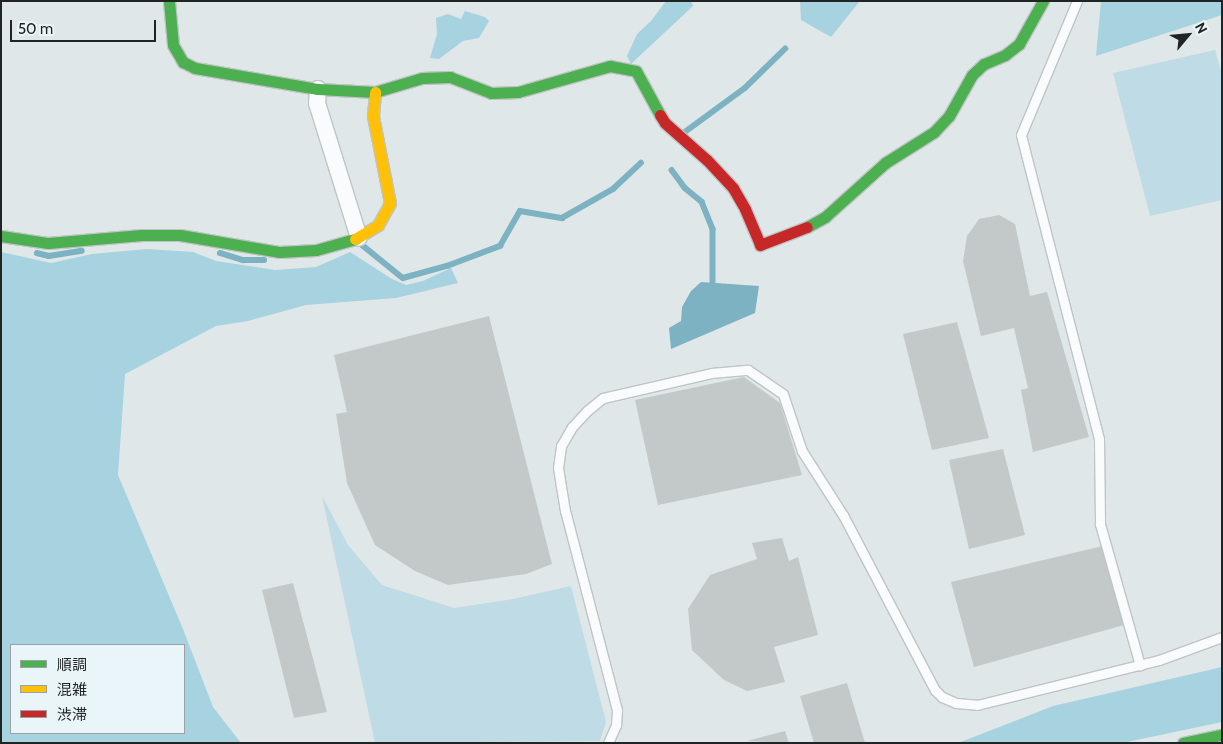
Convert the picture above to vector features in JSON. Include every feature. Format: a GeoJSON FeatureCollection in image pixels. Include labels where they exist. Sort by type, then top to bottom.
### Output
{"type":"FeatureCollection","features":[{"type":"Feature","properties":{"kind":"street"},"geometry":{"type":"LineString","coordinates":[[169,1],[173,44],[183,62],[195,68],[318,89],[375,92],[422,78],[450,77],[491,92],[518,92],[610,66],[636,71],[665,123],[707,160],[732,188],[760,245],[799,232],[824,218],[885,163],[934,132],[949,116],[972,75],[984,64],[1005,55],[1020,44],[1043,1]]}},
{"type":"Feature","properties":{"kind":"street"},"geometry":{"type":"LineString","coordinates":[[318,89],[317,103],[359,238]]}},
{"type":"Feature","properties":{"kind":"street"},"geometry":{"type":"LineString","coordinates":[[1,236],[48,243],[142,235],[180,235],[279,252],[316,250],[359,238],[378,225],[390,203],[373,116],[375,92]]}},
{"type":"Feature","properties":{"kind":"street"},"geometry":{"type":"LineString","coordinates":[[1183,743],[1222,735]]}},
{"type":"Feature","properties":{"kind":"lane"},"geometry":{"type":"LineString","coordinates":[[1077,1],[1021,135],[1099,439],[1100,524],[1140,665]]}},
{"type":"Feature","properties":{"kind":"lane"},"geometry":{"type":"LineString","coordinates":[[608,743],[616,725],[617,710],[565,511],[558,468],[561,446],[572,427],[603,398],[711,373],[748,370],[783,394],[802,451],[843,515],[935,690],[942,698],[956,703],[977,705],[1140,665],[1190,650],[1222,637]]}},
{"type":"Feature","properties":{"kind":"shaded area"},"geometry":{"type":"Polygon","coordinates":[[[666,1],[691,1],[693,6],[631,64],[627,56],[637,34],[651,21],[666,1]]]}},
{"type":"Feature","properties":{"kind":"shaded area"},"geometry":{"type":"Polygon","coordinates":[[[800,1],[860,1],[831,37],[801,20],[800,1]]]}},
{"type":"Feature","properties":{"kind":"shaded area"},"geometry":{"type":"Polygon","coordinates":[[[1101,1],[1222,1],[1222,15],[1096,56],[1101,1]]]}},
{"type":"Feature","properties":{"kind":"shaded area"},"geometry":{"type":"Polygon","coordinates":[[[465,11],[485,17],[489,21],[479,38],[463,41],[439,59],[430,58],[437,34],[436,18],[448,14],[461,19],[465,11]]]}},
{"type":"Feature","properties":{"kind":"shaded area"},"geometry":{"type":"Polygon","coordinates":[[[1215,50],[1222,74],[1222,200],[1150,216],[1113,73],[1215,50]]]}},
{"type":"Feature","properties":{"kind":"shaded area"},"geometry":{"type":"Polygon","coordinates":[[[147,249],[193,252],[216,261],[275,270],[316,267],[350,252],[392,279],[406,285],[423,281],[451,268],[458,283],[396,298],[306,305],[248,321],[216,326],[125,374],[118,475],[183,629],[213,707],[241,743],[1,743],[1,252],[51,263],[92,254],[147,249]]]}},
{"type":"Feature","properties":{"kind":"shaded area"},"geometry":{"type":"Polygon","coordinates":[[[701,282],[759,286],[755,313],[671,349],[669,328],[681,321],[682,307],[691,291],[701,282]]]}},
{"type":"Feature","properties":{"kind":"shaded area"},"geometry":{"type":"Polygon","coordinates":[[[322,496],[348,545],[382,585],[454,608],[513,599],[571,586],[606,722],[600,741],[375,743],[322,496]]]}},
{"type":"Feature","properties":{"kind":"shaded area"},"geometry":{"type":"Polygon","coordinates":[[[1222,667],[1222,722],[1122,743],[958,743],[1053,706],[1222,667]]]}},
{"type":"Feature","properties":{"kind":"building"},"geometry":{"type":"Polygon","coordinates":[[[999,215],[1015,224],[1030,296],[1047,292],[1089,437],[1033,452],[1021,390],[1028,388],[1014,328],[981,336],[963,261],[967,236],[979,219],[999,215]]]}},
{"type":"Feature","properties":{"kind":"building"},"geometry":{"type":"Polygon","coordinates":[[[489,316],[552,564],[526,574],[448,585],[415,571],[375,545],[347,483],[336,414],[347,412],[334,355],[489,316]]]}},
{"type":"Feature","properties":{"kind":"building"},"geometry":{"type":"Polygon","coordinates":[[[957,322],[989,438],[932,450],[903,334],[957,322]]]}},
{"type":"Feature","properties":{"kind":"building"},"geometry":{"type":"Polygon","coordinates":[[[744,377],[780,403],[802,475],[658,505],[635,400],[744,377]]]}},
{"type":"Feature","properties":{"kind":"building"},"geometry":{"type":"Polygon","coordinates":[[[1003,449],[1025,535],[969,549],[949,460],[1003,449]]]}},
{"type":"Feature","properties":{"kind":"building"},"geometry":{"type":"Polygon","coordinates":[[[782,538],[789,561],[798,557],[818,635],[774,647],[785,682],[747,691],[724,680],[692,650],[688,609],[710,575],[757,559],[752,543],[782,538]]]}},
{"type":"Feature","properties":{"kind":"building"},"geometry":{"type":"Polygon","coordinates":[[[1103,546],[1124,625],[974,667],[951,582],[1103,546]]]}},
{"type":"Feature","properties":{"kind":"building"},"geometry":{"type":"Polygon","coordinates":[[[293,583],[327,712],[294,718],[262,590],[293,583]]]}},
{"type":"Feature","properties":{"kind":"building"},"geometry":{"type":"Polygon","coordinates":[[[847,683],[865,743],[814,743],[800,696],[847,683]]]}},
{"type":"Feature","properties":{"kind":"building"},"geometry":{"type":"Polygon","coordinates":[[[785,731],[789,743],[747,741],[785,731]]]}},
{"type":"Feature","properties":{"kind":"waterway"},"geometry":{"type":"LineString","coordinates":[[685,132],[745,88],[785,49]]}},
{"type":"Feature","properties":{"kind":"waterway"},"geometry":{"type":"LineString","coordinates":[[361,244],[403,278],[447,266],[500,246],[520,211],[562,218],[613,189],[641,163]]}},
{"type":"Feature","properties":{"kind":"waterway"},"geometry":{"type":"LineString","coordinates":[[672,170],[685,188],[702,202],[713,229],[713,283]]}},
{"type":"Feature","properties":{"kind":"waterway"},"geometry":{"type":"LineString","coordinates":[[37,253],[49,256],[82,251]]}},
{"type":"Feature","properties":{"kind":"waterway"},"geometry":{"type":"LineString","coordinates":[[220,253],[243,260],[264,260]]}},
{"type":"Feature","properties":{"kind":"traffic: fast"},"geometry":{"type":"LineString","coordinates":[[169,1],[173,45],[183,62],[195,68],[318,89],[375,92],[422,78],[450,77],[491,93],[518,92],[610,66],[636,71],[660,115]]}},
{"type":"Feature","properties":{"kind":"traffic: fast"},"geometry":{"type":"LineString","coordinates":[[807,227],[825,217],[885,163],[934,132],[949,116],[972,75],[984,64],[1005,55],[1019,44],[1043,1]]}},
{"type":"Feature","properties":{"kind":"traffic: fast"},"geometry":{"type":"LineString","coordinates":[[1,236],[48,243],[142,235],[180,235],[279,252],[316,250],[355,239]]}},
{"type":"Feature","properties":{"kind":"traffic: fast"},"geometry":{"type":"LineString","coordinates":[[1183,743],[1222,735]]}},
{"type":"Feature","properties":{"kind":"traffic: slow"},"geometry":{"type":"LineString","coordinates":[[355,239],[378,225],[390,203],[373,116],[375,92]]}},
{"type":"Feature","properties":{"kind":"traffic: jam"},"geometry":{"type":"LineString","coordinates":[[660,115],[665,123],[707,160],[733,188],[745,209],[760,245],[807,227]]}}]}
